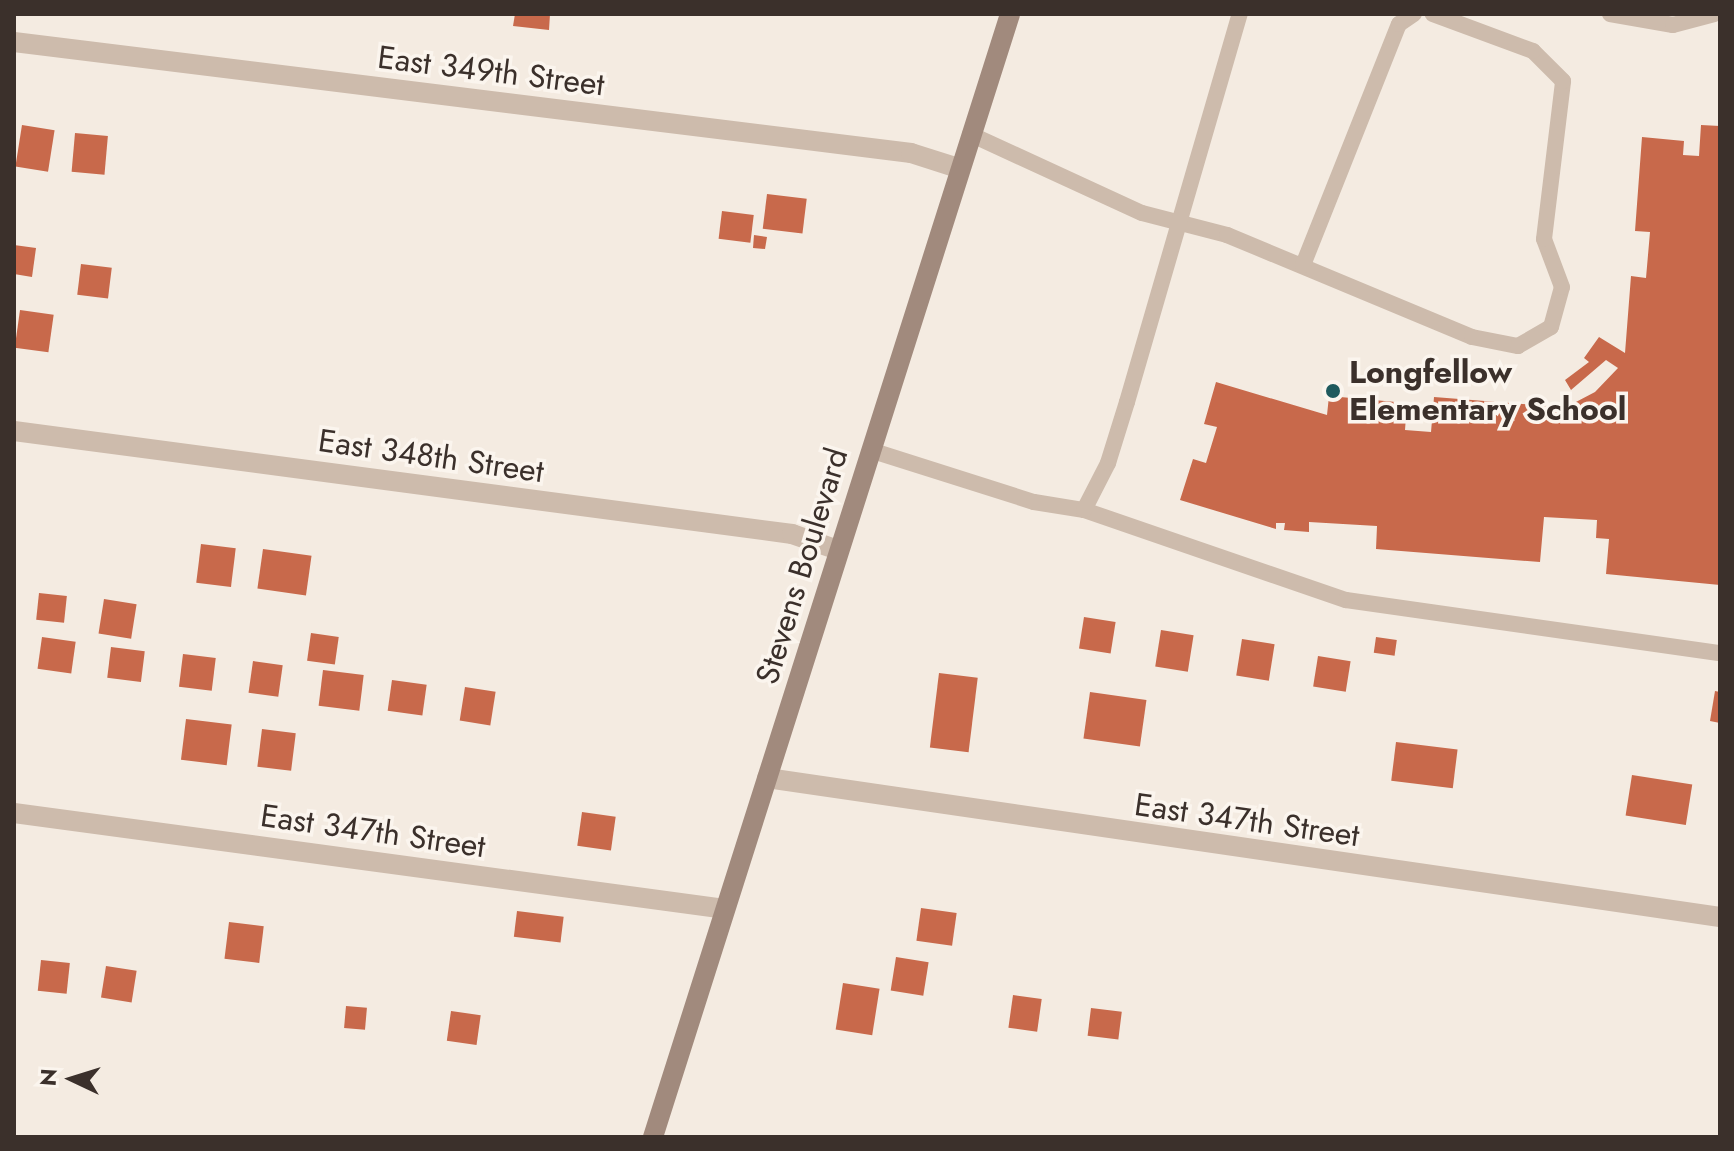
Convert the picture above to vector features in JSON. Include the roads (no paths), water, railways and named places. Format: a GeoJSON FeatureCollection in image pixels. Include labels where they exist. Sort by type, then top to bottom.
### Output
{"type":"FeatureCollection","features":[{"type":"Feature","properties":{"kind":"street","name":"Stevens Boulevard"},"geometry":{"type":"LineString","coordinates":[[653,1137],[958,168],[1010,14]]}},
{"type":"Feature","properties":{"kind":"street","name":"East 349th Street"},"geometry":{"type":"LineString","coordinates":[[14,42],[911,153],[958,168]]}},
{"type":"Feature","properties":{"kind":"street","name":"East 348th Street"},"geometry":{"type":"LineString","coordinates":[[14,431],[792,534],[838,550]]}},
{"type":"Feature","properties":{"kind":"street","name":"East 347th Street"},"geometry":{"type":"LineString","coordinates":[[767,778],[1720,917]]}},
{"type":"Feature","properties":{"kind":"street","name":"East 347th Street"},"geometry":{"type":"LineString","coordinates":[[14,813],[725,909]]}},
{"type":"Feature","properties":{"kind":"lane"},"geometry":{"type":"LineString","coordinates":[[1084,510],[1108,463],[1240,14]]}},
{"type":"Feature","properties":{"kind":"lane"},"geometry":{"type":"LineString","coordinates":[[1303,265],[1399,24],[1414,14]]}},
{"type":"Feature","properties":{"kind":"lane"},"geometry":{"type":"LineString","coordinates":[[970,134],[1142,213],[1303,265],[1472,337],[1518,346],[1551,327],[1562,287],[1544,239],[1563,81],[1533,51],[1433,14]]}},
{"type":"Feature","properties":{"kind":"lane"},"geometry":{"type":"LineString","coordinates":[[1610,14],[1673,25],[1715,14]]}},
{"type":"Feature","properties":{"kind":"lane"},"geometry":{"type":"LineString","coordinates":[[870,450],[1034,502],[1084,510],[1346,600],[1720,653]]}},
{"type":"Feature","properties":{"kind":"place","name":"Longfellow Elementary School"},"geometry":{"type":"Point","coordinates":[1333,391]}}]}
